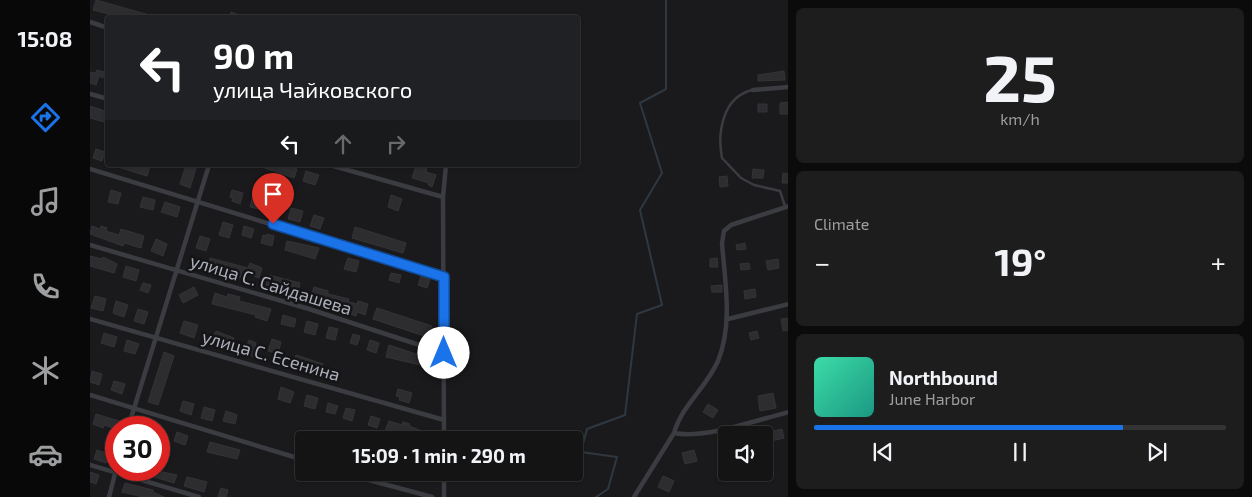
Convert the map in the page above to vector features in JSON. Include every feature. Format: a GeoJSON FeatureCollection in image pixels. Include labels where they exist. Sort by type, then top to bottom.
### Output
{"type":"FeatureCollection","features":[{"type":"Feature","properties":{"kind":"street"},"geometry":{"type":"LineString","coordinates":[[90,22],[105,27]]}},
{"type":"Feature","properties":{"kind":"street"},"geometry":{"type":"LineString","coordinates":[[753,90],[788,87]]}},
{"type":"Feature","properties":{"kind":"street"},"geometry":{"type":"LineString","coordinates":[[90,94],[105,99]]}},
{"type":"Feature","properties":{"kind":"street"},"geometry":{"type":"LineString","coordinates":[[131,416],[208,167]]}},
{"type":"Feature","properties":{"kind":"street"},"geometry":{"type":"LineString","coordinates":[[337,167],[443,197]]}},
{"type":"Feature","properties":{"kind":"street"},"geometry":{"type":"LineString","coordinates":[[444,431],[443,197],[446,167]]}},
{"type":"Feature","properties":{"kind":"street"},"geometry":{"type":"LineString","coordinates":[[90,168],[444,277]]}},
{"type":"Feature","properties":{"kind":"street"},"geometry":{"type":"LineString","coordinates":[[634,497],[674,433],[678,418],[717,362],[728,319],[722,243],[724,231],[731,225],[787,206]]}},
{"type":"Feature","properties":{"kind":"street","name":"улица С. Сайдашева"},"geometry":{"type":"LineString","coordinates":[[90,245],[309,309],[444,353]]}},
{"type":"Feature","properties":{"kind":"street"},"geometry":{"type":"LineString","coordinates":[[728,319],[788,304]]}},
{"type":"Feature","properties":{"kind":"street","name":"улица С. Есенина"},"geometry":{"type":"LineString","coordinates":[[90,319],[444,420]]}},
{"type":"Feature","properties":{"kind":"street"},"geometry":{"type":"LineString","coordinates":[[90,395],[295,457]]}},
{"type":"Feature","properties":{"kind":"street"},"geometry":{"type":"LineString","coordinates":[[674,433],[683,435],[712,431],[788,412]]}},
{"type":"Feature","properties":{"kind":"street"},"geometry":{"type":"LineString","coordinates":[[90,465],[105,468]]}},
{"type":"Feature","properties":{"kind":"street"},"geometry":{"type":"LineString","coordinates":[[109,497],[113,481]]}},
{"type":"Feature","properties":{"kind":"street"},"geometry":{"type":"LineString","coordinates":[[148,481],[199,497]]}},
{"type":"Feature","properties":{"kind":"street"},"geometry":{"type":"LineString","coordinates":[[372,481],[432,497]]}},
{"type":"Feature","properties":{"kind":"street"},"geometry":{"type":"LineString","coordinates":[[444,481],[444,497]]}},
{"type":"Feature","properties":{"kind":"lane"},"geometry":{"type":"LineString","coordinates":[[753,90],[741,93],[730,104],[721,128],[722,158],[741,178],[754,185],[780,191],[787,206]]}},
{"type":"Feature","properties":{"kind":"building"},"geometry":{"type":"Polygon","coordinates":[[[96,0],[149,15],[109,15],[93,10],[96,0]]]}},
{"type":"Feature","properties":{"kind":"building"},"geometry":{"type":"Polygon","coordinates":[[[97,70],[104,72],[103,78],[99,76],[96,85],[90,83],[90,72],[96,73],[97,70]]]}},
{"type":"Feature","properties":{"kind":"building"},"geometry":{"type":"Polygon","coordinates":[[[784,71],[785,80],[758,81],[758,75],[784,71]]]}},
{"type":"Feature","properties":{"kind":"building"},"geometry":{"type":"Polygon","coordinates":[[[788,102],[788,114],[780,114],[780,103],[788,102]]]}},
{"type":"Feature","properties":{"kind":"building"},"geometry":{"type":"Polygon","coordinates":[[[758,104],[767,104],[767,112],[758,112],[758,104]]]}},
{"type":"Feature","properties":{"kind":"building"},"geometry":{"type":"Polygon","coordinates":[[[90,106],[105,111],[105,122],[90,118],[90,106]]]}},
{"type":"Feature","properties":{"kind":"building"},"geometry":{"type":"Polygon","coordinates":[[[96,149],[105,152],[102,161],[93,158],[96,149]]]}},
{"type":"Feature","properties":{"kind":"building"},"geometry":{"type":"Polygon","coordinates":[[[118,167],[150,167],[147,176],[118,167]]]}},
{"type":"Feature","properties":{"kind":"building"},"geometry":{"type":"Polygon","coordinates":[[[185,167],[196,168],[190,188],[180,184],[185,167]]]}},
{"type":"Feature","properties":{"kind":"building"},"geometry":{"type":"Polygon","coordinates":[[[262,167],[290,167],[297,169],[294,178],[262,167]]]}},
{"type":"Feature","properties":{"kind":"building"},"geometry":{"type":"Polygon","coordinates":[[[416,167],[427,169],[426,172],[436,175],[432,187],[428,185],[429,183],[412,178],[416,167]]]}},
{"type":"Feature","properties":{"kind":"building"},"geometry":{"type":"Polygon","coordinates":[[[753,169],[764,170],[763,178],[752,178],[753,169]]]}},
{"type":"Feature","properties":{"kind":"building"},"geometry":{"type":"Polygon","coordinates":[[[306,171],[319,175],[315,185],[303,181],[306,171]]]}},
{"type":"Feature","properties":{"kind":"building"},"geometry":{"type":"Polygon","coordinates":[[[783,173],[788,174],[788,183],[782,183],[783,173]]]}},
{"type":"Feature","properties":{"kind":"building"},"geometry":{"type":"Polygon","coordinates":[[[727,176],[728,186],[720,187],[719,177],[727,176]]]}},
{"type":"Feature","properties":{"kind":"building"},"geometry":{"type":"Polygon","coordinates":[[[111,190],[121,193],[118,204],[108,202],[111,190]]]}},
{"type":"Feature","properties":{"kind":"building"},"geometry":{"type":"Polygon","coordinates":[[[232,190],[243,193],[240,204],[232,201],[233,198],[230,197],[232,190]]]}},
{"type":"Feature","properties":{"kind":"building"},"geometry":{"type":"Polygon","coordinates":[[[253,195],[262,198],[259,209],[250,207],[253,195]]]}},
{"type":"Feature","properties":{"kind":"building"},"geometry":{"type":"Polygon","coordinates":[[[391,195],[402,199],[398,211],[388,207],[391,195]]]}},
{"type":"Feature","properties":{"kind":"building"},"geometry":{"type":"Polygon","coordinates":[[[143,197],[155,200],[153,210],[140,207],[143,197]]]}},
{"type":"Feature","properties":{"kind":"building"},"geometry":{"type":"Polygon","coordinates":[[[165,202],[180,207],[177,217],[161,212],[165,202]]]}},
{"type":"Feature","properties":{"kind":"building"},"geometry":{"type":"Polygon","coordinates":[[[272,202],[282,205],[279,216],[269,213],[272,202]]]}},
{"type":"Feature","properties":{"kind":"building"},"geometry":{"type":"Polygon","coordinates":[[[291,208],[303,211],[300,222],[288,219],[291,208]]]}},
{"type":"Feature","properties":{"kind":"building"},"geometry":{"type":"Polygon","coordinates":[[[314,215],[324,218],[320,229],[310,226],[314,215]]]}},
{"type":"Feature","properties":{"kind":"building"},"geometry":{"type":"Polygon","coordinates":[[[223,222],[233,225],[229,238],[219,235],[223,222]]]}},
{"type":"Feature","properties":{"kind":"building"},"geometry":{"type":"Polygon","coordinates":[[[92,226],[100,229],[101,226],[107,228],[106,231],[119,235],[121,229],[144,236],[141,248],[124,243],[123,246],[90,234],[92,226]]]}},
{"type":"Feature","properties":{"kind":"building"},"geometry":{"type":"Polygon","coordinates":[[[244,226],[254,229],[251,238],[242,235],[244,226]]]}},
{"type":"Feature","properties":{"kind":"building"},"geometry":{"type":"Polygon","coordinates":[[[355,227],[406,243],[403,253],[352,238],[355,227]]]}},
{"type":"Feature","properties":{"kind":"building"},"geometry":{"type":"Polygon","coordinates":[[[267,234],[274,236],[272,246],[261,243],[263,235],[266,236],[267,234]]]}},
{"type":"Feature","properties":{"kind":"building"},"geometry":{"type":"Polygon","coordinates":[[[200,236],[210,239],[206,251],[196,248],[200,236]]]}},
{"type":"Feature","properties":{"kind":"building"},"geometry":{"type":"Polygon","coordinates":[[[156,239],[167,244],[163,256],[151,251],[156,239]]]}},
{"type":"Feature","properties":{"kind":"building"},"geometry":{"type":"Polygon","coordinates":[[[287,241],[319,248],[315,259],[285,250],[287,241]]]}},
{"type":"Feature","properties":{"kind":"building"},"geometry":{"type":"Polygon","coordinates":[[[745,243],[746,249],[737,250],[736,245],[745,243]]]}},
{"type":"Feature","properties":{"kind":"building"},"geometry":{"type":"Polygon","coordinates":[[[90,256],[102,259],[103,257],[117,264],[114,273],[90,266],[90,256]]]}},
{"type":"Feature","properties":{"kind":"building"},"geometry":{"type":"Polygon","coordinates":[[[210,258],[248,268],[250,263],[262,268],[259,278],[242,272],[240,278],[207,269],[210,258]]]}},
{"type":"Feature","properties":{"kind":"building"},"geometry":{"type":"Polygon","coordinates":[[[348,258],[359,261],[356,272],[344,269],[348,258]]]}},
{"type":"Feature","properties":{"kind":"building"},"geometry":{"type":"Polygon","coordinates":[[[717,258],[718,267],[710,267],[710,259],[717,258]]]}},
{"type":"Feature","properties":{"kind":"building"},"geometry":{"type":"Polygon","coordinates":[[[778,259],[779,268],[768,270],[766,261],[778,259]]]}},
{"type":"Feature","properties":{"kind":"building"},"geometry":{"type":"Polygon","coordinates":[[[749,263],[750,269],[741,270],[740,264],[749,263]]]}},
{"type":"Feature","properties":{"kind":"building"},"geometry":{"type":"Polygon","coordinates":[[[126,266],[139,270],[136,281],[123,277],[126,266]]]}},
{"type":"Feature","properties":{"kind":"building"},"geometry":{"type":"Polygon","coordinates":[[[391,273],[401,275],[399,283],[389,280],[391,273]]]}},
{"type":"Feature","properties":{"kind":"building"},"geometry":{"type":"Polygon","coordinates":[[[269,275],[300,283],[297,296],[266,285],[269,275]]]}},
{"type":"Feature","properties":{"kind":"building"},"geometry":{"type":"Polygon","coordinates":[[[421,276],[430,279],[427,288],[418,285],[421,276]]]}},
{"type":"Feature","properties":{"kind":"building"},"geometry":{"type":"Polygon","coordinates":[[[143,283],[151,285],[148,293],[140,290],[143,283]]]}},
{"type":"Feature","properties":{"kind":"building"},"geometry":{"type":"Polygon","coordinates":[[[722,285],[722,292],[712,292],[711,286],[722,285]]]}},
{"type":"Feature","properties":{"kind":"building"},"geometry":{"type":"Polygon","coordinates":[[[194,287],[198,295],[183,303],[179,295],[194,287]]]}},
{"type":"Feature","properties":{"kind":"building"},"geometry":{"type":"Polygon","coordinates":[[[314,287],[328,291],[328,294],[349,299],[348,302],[357,304],[358,301],[368,304],[365,315],[357,312],[356,316],[315,301],[316,298],[311,296],[314,287]]]}},
{"type":"Feature","properties":{"kind":"building"},"geometry":{"type":"Polygon","coordinates":[[[755,289],[756,297],[745,299],[744,291],[755,289]]]}},
{"type":"Feature","properties":{"kind":"building"},"geometry":{"type":"Polygon","coordinates":[[[215,293],[227,297],[228,294],[240,297],[239,301],[271,309],[267,321],[255,317],[256,315],[212,304],[215,293]]]}},
{"type":"Feature","properties":{"kind":"building"},"geometry":{"type":"Polygon","coordinates":[[[95,296],[106,299],[103,311],[91,308],[95,296]]]}},
{"type":"Feature","properties":{"kind":"building"},"geometry":{"type":"Polygon","coordinates":[[[116,301],[128,305],[124,317],[113,313],[116,301]]]}},
{"type":"Feature","properties":{"kind":"building"},"geometry":{"type":"Polygon","coordinates":[[[377,308],[432,326],[427,337],[373,319],[377,308]]]}},
{"type":"Feature","properties":{"kind":"building"},"geometry":{"type":"Polygon","coordinates":[[[138,309],[148,312],[144,324],[134,321],[138,309]]]}},
{"type":"Feature","properties":{"kind":"building"},"geometry":{"type":"Polygon","coordinates":[[[283,315],[296,319],[294,327],[281,324],[283,315]]]}},
{"type":"Feature","properties":{"kind":"building"},"geometry":{"type":"Polygon","coordinates":[[[787,318],[788,330],[783,331],[781,319],[787,318]]]}},
{"type":"Feature","properties":{"kind":"building"},"geometry":{"type":"Polygon","coordinates":[[[184,321],[198,325],[194,338],[180,333],[184,321]]]}},
{"type":"Feature","properties":{"kind":"building"},"geometry":{"type":"Polygon","coordinates":[[[307,321],[318,324],[315,335],[304,332],[307,321]]]}},
{"type":"Feature","properties":{"kind":"building"},"geometry":{"type":"Polygon","coordinates":[[[329,327],[338,329],[335,340],[326,338],[329,327]]]}},
{"type":"Feature","properties":{"kind":"building"},"geometry":{"type":"Polygon","coordinates":[[[216,331],[234,338],[230,350],[211,343],[216,331]]]}},
{"type":"Feature","properties":{"kind":"building"},"geometry":{"type":"Polygon","coordinates":[[[757,331],[759,338],[751,340],[749,333],[757,331]]]}},
{"type":"Feature","properties":{"kind":"building"},"geometry":{"type":"Polygon","coordinates":[[[104,333],[117,337],[114,347],[101,343],[104,333]]]}},
{"type":"Feature","properties":{"kind":"building"},"geometry":{"type":"Polygon","coordinates":[[[353,334],[360,336],[357,345],[350,343],[353,334]]]}},
{"type":"Feature","properties":{"kind":"building"},"geometry":{"type":"Polygon","coordinates":[[[272,339],[281,342],[278,354],[268,351],[272,339]]]}},
{"type":"Feature","properties":{"kind":"building"},"geometry":{"type":"Polygon","coordinates":[[[127,340],[139,344],[135,354],[124,351],[127,340]]]}},
{"type":"Feature","properties":{"kind":"building"},"geometry":{"type":"Polygon","coordinates":[[[249,340],[256,343],[255,347],[261,349],[257,358],[244,353],[249,340]]]}},
{"type":"Feature","properties":{"kind":"building"},"geometry":{"type":"Polygon","coordinates":[[[370,340],[379,343],[376,353],[367,350],[370,340]]]}},
{"type":"Feature","properties":{"kind":"building"},"geometry":{"type":"Polygon","coordinates":[[[389,345],[422,356],[420,365],[386,357],[389,345]]]}},
{"type":"Feature","properties":{"kind":"building"},"geometry":{"type":"Polygon","coordinates":[[[164,352],[174,356],[158,405],[148,402],[164,352]]]}},
{"type":"Feature","properties":{"kind":"building"},"geometry":{"type":"Polygon","coordinates":[[[296,355],[323,364],[319,377],[312,375],[313,371],[303,369],[303,372],[292,368],[296,355]]]}},
{"type":"Feature","properties":{"kind":"building"},"geometry":{"type":"Polygon","coordinates":[[[92,371],[102,374],[99,385],[90,382],[92,371]]]}},
{"type":"Feature","properties":{"kind":"building"},"geometry":{"type":"Polygon","coordinates":[[[114,381],[125,384],[122,394],[111,390],[114,381]]]}},
{"type":"Feature","properties":{"kind":"building"},"geometry":{"type":"Polygon","coordinates":[[[281,387],[294,392],[290,403],[278,399],[281,387]]]}},
{"type":"Feature","properties":{"kind":"building"},"geometry":{"type":"Polygon","coordinates":[[[398,389],[412,393],[409,403],[399,400],[400,397],[396,396],[398,389]]]}},
{"type":"Feature","properties":{"kind":"building"},"geometry":{"type":"Polygon","coordinates":[[[773,393],[776,408],[760,411],[758,396],[773,393]]]}},
{"type":"Feature","properties":{"kind":"building"},"geometry":{"type":"Polygon","coordinates":[[[307,395],[318,398],[315,409],[304,406],[307,395]]]}},
{"type":"Feature","properties":{"kind":"building"},"geometry":{"type":"Polygon","coordinates":[[[183,401],[194,404],[191,415],[180,411],[183,401]]]}},
{"type":"Feature","properties":{"kind":"building"},"geometry":{"type":"Polygon","coordinates":[[[328,403],[338,406],[335,414],[326,412],[328,403]]]}},
{"type":"Feature","properties":{"kind":"building"},"geometry":{"type":"Polygon","coordinates":[[[708,404],[718,410],[713,418],[703,412],[708,404]]]}},
{"type":"Feature","properties":{"kind":"building"},"geometry":{"type":"Polygon","coordinates":[[[204,407],[215,410],[212,421],[201,418],[204,407]]]}},
{"type":"Feature","properties":{"kind":"building"},"geometry":{"type":"Polygon","coordinates":[[[346,408],[355,410],[352,421],[343,418],[346,408]]]}},
{"type":"Feature","properties":{"kind":"building"},"geometry":{"type":"Polygon","coordinates":[[[226,411],[237,415],[235,424],[223,421],[226,411]]]}},
{"type":"Feature","properties":{"kind":"building"},"geometry":{"type":"Polygon","coordinates":[[[96,414],[105,417],[105,425],[103,428],[93,424],[96,414]]]}},
{"type":"Feature","properties":{"kind":"building"},"geometry":{"type":"Polygon","coordinates":[[[371,416],[380,419],[377,428],[368,425],[371,416]]]}},
{"type":"Feature","properties":{"kind":"building"},"geometry":{"type":"Polygon","coordinates":[[[389,421],[402,425],[403,422],[410,424],[409,426],[422,431],[396,430],[385,431],[389,421]]]}},
{"type":"Feature","properties":{"kind":"building"},"geometry":{"type":"Polygon","coordinates":[[[782,429],[784,438],[773,441],[773,431],[782,429]]]}},
{"type":"Feature","properties":{"kind":"building"},"geometry":{"type":"Polygon","coordinates":[[[177,432],[188,436],[185,445],[174,441],[177,432]]]}},
{"type":"Feature","properties":{"kind":"building"},"geometry":{"type":"Polygon","coordinates":[[[210,442],[240,450],[237,459],[207,452],[210,442]]]}},
{"type":"Feature","properties":{"kind":"building"},"geometry":{"type":"Polygon","coordinates":[[[97,450],[105,453],[105,463],[94,459],[97,450]]]}},
{"type":"Feature","properties":{"kind":"building"},"geometry":{"type":"Polygon","coordinates":[[[694,450],[697,461],[685,464],[682,453],[694,450]]]}},
{"type":"Feature","properties":{"kind":"building"},"geometry":{"type":"Polygon","coordinates":[[[90,472],[99,475],[96,484],[90,482],[90,472]]]}},
{"type":"Feature","properties":{"kind":"building"},"geometry":{"type":"Polygon","coordinates":[[[170,474],[177,475],[174,483],[167,481],[170,481],[170,474]]]}},
{"type":"Feature","properties":{"kind":"building"},"geometry":{"type":"Polygon","coordinates":[[[663,476],[674,481],[669,492],[658,487],[663,476]]]}},
{"type":"Feature","properties":{"kind":"building"},"geometry":{"type":"Polygon","coordinates":[[[187,477],[207,482],[204,492],[184,486],[187,477]]]}},
{"type":"Feature","properties":{"kind":"building"},"geometry":{"type":"Polygon","coordinates":[[[125,483],[153,490],[153,492],[164,497],[143,497],[122,492],[125,483]]]}},
{"type":"Feature","properties":{"kind":"building"},"geometry":{"type":"Polygon","coordinates":[[[221,488],[228,490],[226,497],[218,497],[221,488]]]}},
{"type":"Feature","properties":{"kind":"waterway"},"geometry":{"type":"LineString","coordinates":[[596,497],[608,489],[617,457],[581,452],[587,429],[625,415],[637,314],[662,305],[640,210],[662,173],[640,103],[666,89],[666,0]]}},
{"type":"Feature","properties":{"kind":"route"},"geometry":{"type":"LineString","coordinates":[[273,224],[444,277],[444,353]]}}]}
